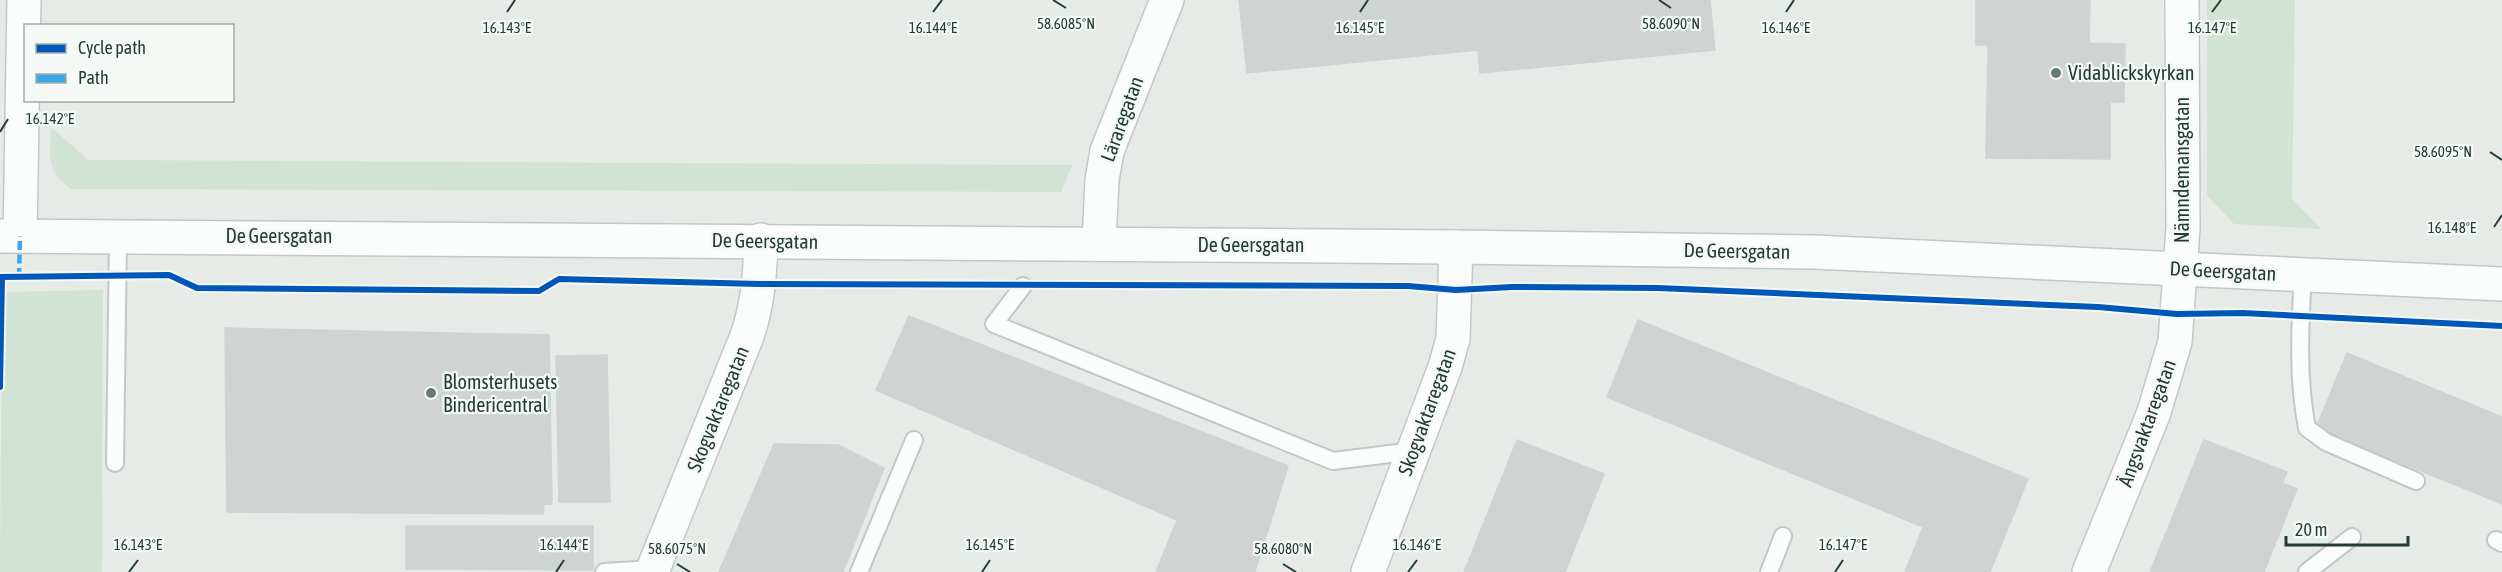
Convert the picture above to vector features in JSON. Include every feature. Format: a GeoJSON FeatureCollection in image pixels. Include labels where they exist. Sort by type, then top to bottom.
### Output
{"type":"FeatureCollection","features":[{"type":"Feature","properties":{"kind":"main road","name":"Läraregatan"},"geometry":{"type":"LineString","coordinates":[[1100,244],[1102,180],[1107,151],[1167,0]]}},
{"type":"Feature","properties":{"kind":"main road","name":"Nämndemansgatan"},"geometry":{"type":"LineString","coordinates":[[2181,269],[2182,0]]}},
{"type":"Feature","properties":{"kind":"main road"},"geometry":{"type":"LineString","coordinates":[[10,236],[16,5]]}},
{"type":"Feature","properties":{"kind":"main road","name":"De Geersgatan"},"geometry":{"type":"LineString","coordinates":[[10,236],[1456,246],[1814,252],[2502,284]]}},
{"type":"Feature","properties":{"kind":"main road","name":"Skogvaktaregatan"},"geometry":{"type":"LineString","coordinates":[[653,571],[750,326],[760,284],[762,240]]}},
{"type":"Feature","properties":{"kind":"main road","name":"Skogvaktaregatan"},"geometry":{"type":"LineString","coordinates":[[1368,572],[1445,368],[1453,339],[1456,246]]}},
{"type":"Feature","properties":{"kind":"main road","name":"Ängsvaktaregatan"},"geometry":{"type":"LineString","coordinates":[[2089,572],[2153,415],[2168,370],[2175,342],[2181,269]]}},
{"type":"Feature","properties":{"kind":"lane"},"geometry":{"type":"LineString","coordinates":[[115,463],[118,235]]}},
{"type":"Feature","properties":{"kind":"lane"},"geometry":{"type":"LineString","coordinates":[[2303,274],[2301,339],[2303,408],[2307,428],[2326,442],[2415,481]]}},
{"type":"Feature","properties":{"kind":"lane"},"geometry":{"type":"LineString","coordinates":[[1023,286],[994,324],[1333,461],[1414,451]]}},
{"type":"Feature","properties":{"kind":"lane"},"geometry":{"type":"LineString","coordinates":[[859,572],[914,440]]}},
{"type":"Feature","properties":{"kind":"lane"},"geometry":{"type":"LineString","coordinates":[[1769,572],[1783,536]]}},
{"type":"Feature","properties":{"kind":"lane"},"geometry":{"type":"LineString","coordinates":[[2307,572],[2352,537]]}},
{"type":"Feature","properties":{"kind":"lane"},"geometry":{"type":"LineString","coordinates":[[604,572],[653,571]]}},
{"type":"Feature","properties":{"kind":"green space"},"geometry":{"type":"Polygon","coordinates":[[[2207,0],[2295,0],[2292,199],[2321,229],[2234,224],[2207,195],[2207,0]]]}},
{"type":"Feature","properties":{"kind":"green space"},"geometry":{"type":"Polygon","coordinates":[[[51,127],[88,160],[1072,165],[1061,192],[71,189],[53,169],[50,155],[51,127]]]}},
{"type":"Feature","properties":{"kind":"green space"},"geometry":{"type":"Polygon","coordinates":[[[103,290],[102,572],[0,572],[2,292],[103,290]]]}},
{"type":"Feature","properties":{"kind":"building"},"geometry":{"type":"Polygon","coordinates":[[[1239,0],[1710,0],[1715,50],[1480,73],[1478,50],[1247,73],[1239,0]]]}},
{"type":"Feature","properties":{"kind":"building","name":"Vidablickskyrkan"},"geometry":{"type":"Polygon","coordinates":[[[1976,0],[2090,0],[2089,43],[2125,44],[2124,102],[2110,102],[2110,159],[1986,158],[1988,45],[1976,45],[1976,0]]]}},
{"type":"Feature","properties":{"kind":"building"},"geometry":{"type":"Polygon","coordinates":[[[909,316],[1288,466],[1255,572],[1156,572],[1177,520],[876,390],[909,316]]]}},
{"type":"Feature","properties":{"kind":"building"},"geometry":{"type":"Polygon","coordinates":[[[1638,320],[2028,479],[1990,572],[1905,572],[1923,527],[1607,397],[1638,320]]]}},
{"type":"Feature","properties":{"kind":"building"},"geometry":{"type":"Polygon","coordinates":[[[225,328],[549,335],[552,504],[544,504],[543,514],[227,512],[225,328]]]}},
{"type":"Feature","properties":{"kind":"building"},"geometry":{"type":"Polygon","coordinates":[[[2347,353],[2502,417],[2502,504],[2316,428],[2347,353]]]}},
{"type":"Feature","properties":{"kind":"building"},"geometry":{"type":"Polygon","coordinates":[[[607,355],[610,502],[559,502],[556,356],[607,355]]]}},
{"type":"Feature","properties":{"kind":"building"},"geometry":{"type":"Polygon","coordinates":[[[1517,440],[1604,474],[1565,572],[1464,572],[1517,440]]]}},
{"type":"Feature","properties":{"kind":"building"},"geometry":{"type":"Polygon","coordinates":[[[2204,440],[2287,472],[2282,483],[2297,489],[2264,572],[2150,572],[2204,440]]]}},
{"type":"Feature","properties":{"kind":"building"},"geometry":{"type":"Polygon","coordinates":[[[774,444],[838,445],[884,468],[843,572],[719,572],[774,444]]]}},
{"type":"Feature","properties":{"kind":"building"},"geometry":{"type":"Polygon","coordinates":[[[406,526],[593,526],[593,570],[406,569],[406,526]]]}},
{"type":"Feature","properties":{"kind":"marked path"},"geometry":{"type":"LineString","coordinates":[[19,277],[20,236]]}},
{"type":"Feature","properties":{"kind":"cycle path"},"geometry":{"type":"LineString","coordinates":[[0,277],[169,275],[197,288],[539,291],[559,279],[760,284],[1408,286],[1456,290],[1512,287],[1658,288],[2098,307],[2177,314],[2243,313],[2502,326]]}},
{"type":"Feature","properties":{"kind":"cycle path"},"geometry":{"type":"LineString","coordinates":[[0,387],[2,277]]}},
{"type":"Feature","properties":{"kind":"place","name":"Vidablickskyrkan"},"geometry":{"type":"Point","coordinates":[2056,73]}},
{"type":"Feature","properties":{"kind":"place","name":"Blomsterhusets Bindericentral"},"geometry":{"type":"Point","coordinates":[431,393]}}]}
